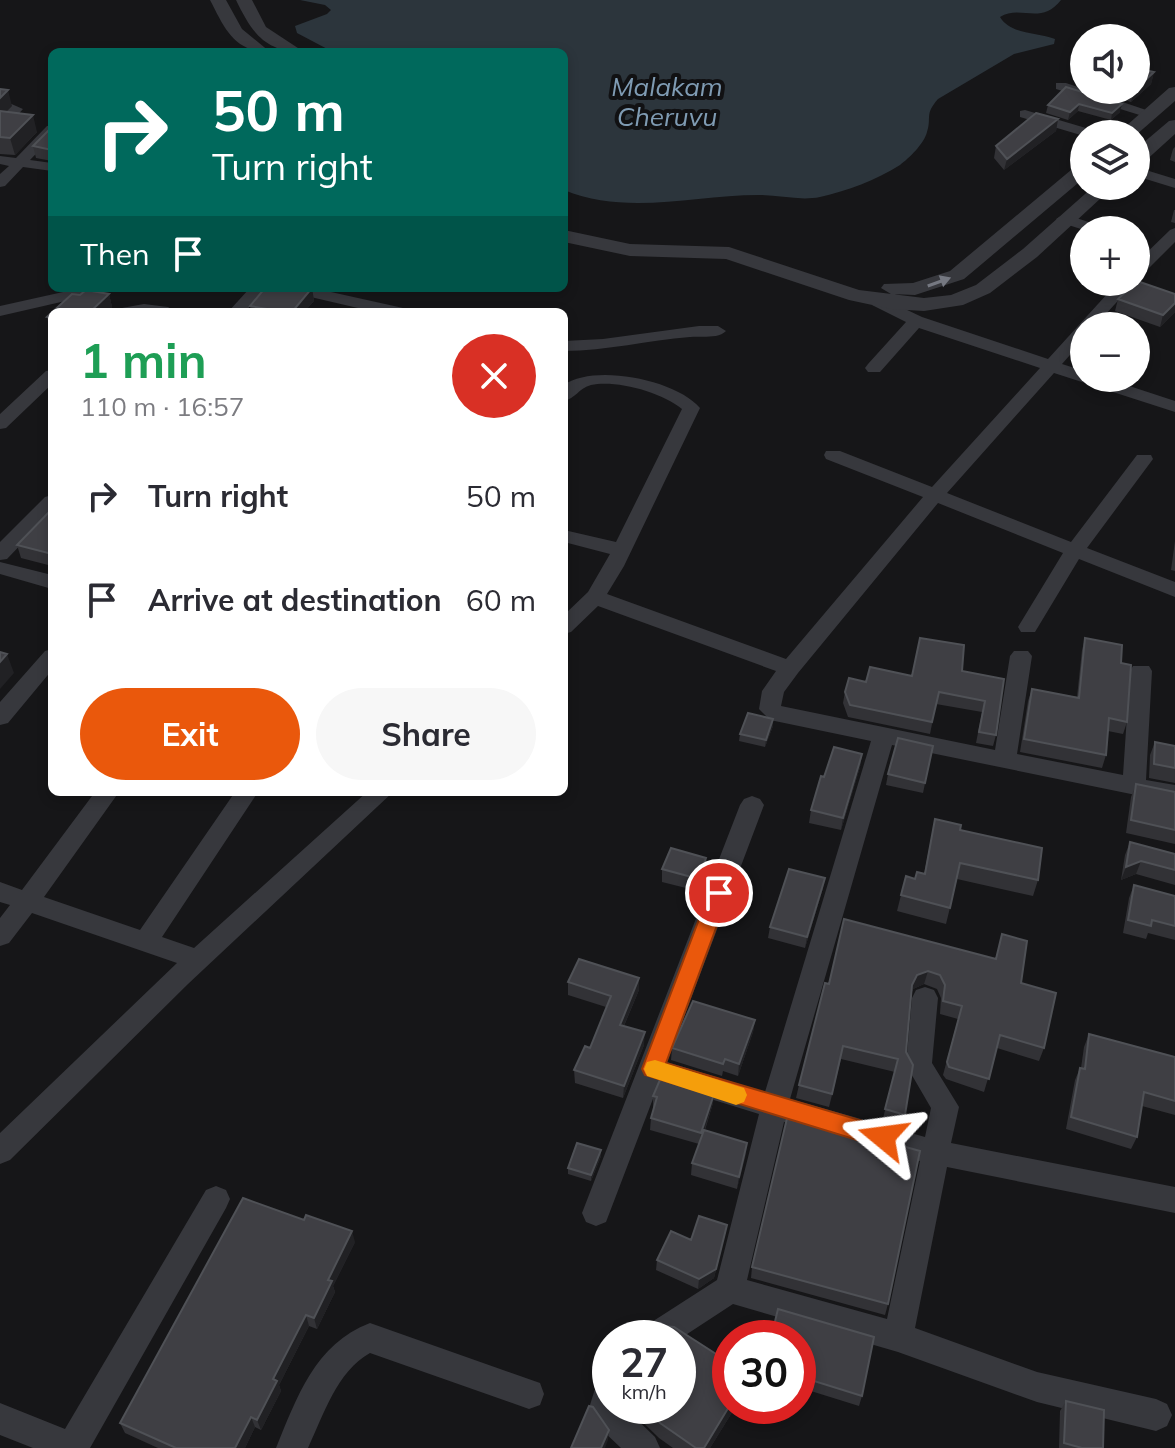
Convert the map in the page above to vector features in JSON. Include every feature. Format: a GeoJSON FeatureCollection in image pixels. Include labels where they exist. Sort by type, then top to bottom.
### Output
{"type":"FeatureCollection","features":[{"type":"Feature","properties":{"kind":"street"},"geometry":{"type":"LineString","coordinates":[[218,0],[235,32],[257,48]]}},
{"type":"Feature","properties":{"kind":"street"},"geometry":{"type":"LineString","coordinates":[[244,0],[259,30],[289,48]]}},
{"type":"Feature","properties":{"kind":"street"},"geometry":{"type":"LineString","coordinates":[[235,32],[259,30]]}},
{"type":"Feature","properties":{"kind":"street"},"geometry":{"type":"LineString","coordinates":[[1061,86],[1151,114]]}},
{"type":"Feature","properties":{"kind":"street"},"geometry":{"type":"LineString","coordinates":[[1144,120],[1175,92]]}},
{"type":"Feature","properties":{"kind":"street"},"geometry":{"type":"LineString","coordinates":[[0,103],[16,109],[5,122]]}},
{"type":"Feature","properties":{"kind":"street"},"geometry":{"type":"LineString","coordinates":[[1025,114],[1070,128]]}},
{"type":"Feature","properties":{"kind":"street"},"geometry":{"type":"LineString","coordinates":[[5,122],[33,116],[48,121]]}},
{"type":"Feature","properties":{"kind":"street"},"geometry":{"type":"LineString","coordinates":[[1150,147],[1175,125]]}},
{"type":"Feature","properties":{"kind":"street"},"geometry":{"type":"LineString","coordinates":[[0,183],[48,132]]}},
{"type":"Feature","properties":{"kind":"street"},"geometry":{"type":"LineString","coordinates":[[0,160],[48,167]]}},
{"type":"Feature","properties":{"kind":"street"},"geometry":{"type":"LineString","coordinates":[[1150,176],[1175,184]]}},
{"type":"Feature","properties":{"kind":"street"},"geometry":{"type":"LineString","coordinates":[[568,236],[654,251],[731,248],[894,289],[915,289],[957,275],[1070,181]]}},
{"type":"Feature","properties":{"kind":"street"},"geometry":{"type":"LineString","coordinates":[[878,302],[929,306],[981,290],[1024,258],[1088,200]]}},
{"type":"Feature","properties":{"kind":"street"},"geometry":{"type":"LineString","coordinates":[[1064,219],[1070,221]]}},
{"type":"Feature","properties":{"kind":"street"},"geometry":{"type":"LineString","coordinates":[[568,222],[612,242]]}},
{"type":"Feature","properties":{"kind":"street"},"geometry":{"type":"LineString","coordinates":[[1150,258],[1175,233]]}},
{"type":"Feature","properties":{"kind":"street"},"geometry":{"type":"LineString","coordinates":[[1150,245],[1158,248]]}},
{"type":"Feature","properties":{"kind":"street"},"geometry":{"type":"LineString","coordinates":[[731,248],[878,302],[916,321],[1070,372]]}},
{"type":"Feature","properties":{"kind":"street"},"geometry":{"type":"LineString","coordinates":[[0,311],[85,292]]}},
{"type":"Feature","properties":{"kind":"street"},"geometry":{"type":"LineString","coordinates":[[240,308],[255,292]]}},
{"type":"Feature","properties":{"kind":"street"},"geometry":{"type":"LineString","coordinates":[[309,292],[379,308]]}},
{"type":"Feature","properties":{"kind":"street"},"geometry":{"type":"LineString","coordinates":[[1100,312],[1117,296]]}},
{"type":"Feature","properties":{"kind":"street"},"geometry":{"type":"LineString","coordinates":[[874,368],[916,321]]}},
{"type":"Feature","properties":{"kind":"street"},"geometry":{"type":"LineString","coordinates":[[568,346],[607,345],[679,332],[718,331]]}},
{"type":"Feature","properties":{"kind":"street"},"geometry":{"type":"LineString","coordinates":[[1070,343],[935,495],[790,668],[769,699],[770,709],[778,714],[1175,794]]}},
{"type":"Feature","properties":{"kind":"street"},"geometry":{"type":"LineString","coordinates":[[0,424],[48,379]]}},
{"type":"Feature","properties":{"kind":"street"},"geometry":{"type":"LineString","coordinates":[[568,393],[582,382],[608,380],[671,394],[684,399],[691,408],[595,597],[568,623]]}},
{"type":"Feature","properties":{"kind":"street"},"geometry":{"type":"LineString","coordinates":[[1130,392],[1175,407]]}},
{"type":"Feature","properties":{"kind":"street"},"geometry":{"type":"LineString","coordinates":[[833,455],[1175,590]]}},
{"type":"Feature","properties":{"kind":"street"},"geometry":{"type":"LineString","coordinates":[[1028,627],[1075,550],[1144,459]]}},
{"type":"Feature","properties":{"kind":"street"},"geometry":{"type":"LineString","coordinates":[[0,554],[48,505]]}},
{"type":"Feature","properties":{"kind":"street"},"geometry":{"type":"LineString","coordinates":[[568,537],[621,550]]}},
{"type":"Feature","properties":{"kind":"street"},"geometry":{"type":"LineString","coordinates":[[0,568],[48,581]]}},
{"type":"Feature","properties":{"kind":"street"},"geometry":{"type":"LineString","coordinates":[[595,597],[790,668]]}},
{"type":"Feature","properties":{"kind":"street"},"geometry":{"type":"LineString","coordinates":[[1005,760],[1021,656]]}},
{"type":"Feature","properties":{"kind":"street"},"geometry":{"type":"LineString","coordinates":[[0,717],[48,661]]}},
{"type":"Feature","properties":{"kind":"street"},"geometry":{"type":"LineString","coordinates":[[1134,786],[1141,671]]}},
{"type":"Feature","properties":{"kind":"street"},"geometry":{"type":"LineString","coordinates":[[684,1320],[730,1289],[774,1107],[884,736]]}},
{"type":"Feature","properties":{"kind":"street"},"geometry":{"type":"LineString","coordinates":[[0,936],[105,796]]}},
{"type":"Feature","properties":{"kind":"street"},"geometry":{"type":"LineString","coordinates":[[145,942],[244,796]]}},
{"type":"Feature","properties":{"kind":"street"},"geometry":{"type":"LineString","coordinates":[[0,1151],[198,960],[378,796]]}},
{"type":"Feature","properties":{"kind":"street"},"geometry":{"type":"LineString","coordinates":[[596,1213],[752,805]]}},
{"type":"Feature","properties":{"kind":"street"},"geometry":{"type":"LineString","coordinates":[[0,892],[198,960]]}},
{"type":"Feature","properties":{"kind":"street"},"geometry":{"type":"LineString","coordinates":[[898,1337],[945,1107],[919,1065],[925,998]]}},
{"type":"Feature","properties":{"kind":"street"},"geometry":{"type":"LineString","coordinates":[[653,1069],[937,1153],[1175,1200]]}},
{"type":"Feature","properties":{"kind":"street"},"geometry":{"type":"LineString","coordinates":[[0,1419],[72,1448],[216,1199]]}},
{"type":"Feature","properties":{"kind":"street"},"geometry":{"type":"LineString","coordinates":[[730,1289],[898,1337],[1037,1387],[1156,1415]]}},
{"type":"Feature","properties":{"kind":"street"},"geometry":{"type":"LineString","coordinates":[[292,1448],[335,1363],[356,1340],[370,1338],[529,1394]]}},
{"type":"Feature","properties":{"kind":"street"},"geometry":{"type":"LineString","coordinates":[[618,1424],[644,1448]]}},
{"type":"Feature","properties":{"kind":"water","name":"Malakam Cheruvu"},"geometry":{"type":"Polygon","coordinates":[[[300,0],[1061,0],[1046,12],[1000,17],[1017,30],[1055,39],[1054,44],[1014,54],[938,99],[931,109],[927,132],[920,146],[900,165],[881,175],[830,195],[812,198],[759,195],[636,203],[588,198],[568,191],[568,48],[325,48],[297,33],[295,26],[327,14],[331,10],[325,5],[300,0]]]}},
{"type":"Feature","properties":{"kind":"building"},"geometry":{"type":"Polygon","coordinates":[[[1066,87],[1070,88],[1070,104],[1079,104],[1070,112],[1048,105],[1066,87]]]}},
{"type":"Feature","properties":{"kind":"building"},"geometry":{"type":"Polygon","coordinates":[[[1079,104],[1122,104],[1112,113],[1079,104]]]}},
{"type":"Feature","properties":{"kind":"building"},"geometry":{"type":"Polygon","coordinates":[[[0,111],[33,115],[10,138],[0,137],[0,111]]]}},
{"type":"Feature","properties":{"kind":"building"},"geometry":{"type":"Polygon","coordinates":[[[1036,113],[1058,119],[1007,159],[996,146],[1036,113]]]}},
{"type":"Feature","properties":{"kind":"building"},"geometry":{"type":"Polygon","coordinates":[[[48,131],[48,149],[33,146],[48,131]]]}},
{"type":"Feature","properties":{"kind":"building"},"geometry":{"type":"Polygon","coordinates":[[[1150,285],[1175,294],[1175,303],[1163,315],[1118,299],[1121,296],[1150,296],[1150,285]]]}},
{"type":"Feature","properties":{"kind":"building"},"geometry":{"type":"Polygon","coordinates":[[[262,292],[309,292],[295,308],[250,306],[262,292]]]}},
{"type":"Feature","properties":{"kind":"building"},"geometry":{"type":"Polygon","coordinates":[[[72,294],[109,294],[94,308],[56,308],[72,294]]]}},
{"type":"Feature","properties":{"kind":"building"},"geometry":{"type":"Polygon","coordinates":[[[48,513],[48,553],[17,545],[48,513]]]}},
{"type":"Feature","properties":{"kind":"building"},"geometry":{"type":"Polygon","coordinates":[[[920,638],[964,645],[962,671],[1004,679],[996,735],[979,732],[985,701],[939,692],[932,722],[850,705],[845,692],[849,678],[866,682],[870,667],[912,676],[920,638]]]}},
{"type":"Feature","properties":{"kind":"building"},"geometry":{"type":"Polygon","coordinates":[[[1085,638],[1122,645],[1121,663],[1131,665],[1127,722],[1109,718],[1106,755],[1024,739],[1032,689],[1079,698],[1085,638]]]}},
{"type":"Feature","properties":{"kind":"building"},"geometry":{"type":"Polygon","coordinates":[[[748,713],[773,719],[766,740],[740,734],[748,713]]]}},
{"type":"Feature","properties":{"kind":"building"},"geometry":{"type":"Polygon","coordinates":[[[898,738],[933,746],[925,783],[888,774],[898,738]]]}},
{"type":"Feature","properties":{"kind":"building"},"geometry":{"type":"Polygon","coordinates":[[[1155,742],[1175,746],[1175,768],[1154,764],[1155,742]]]}},
{"type":"Feature","properties":{"kind":"building"},"geometry":{"type":"Polygon","coordinates":[[[834,747],[862,754],[843,818],[811,810],[834,747]]]}},
{"type":"Feature","properties":{"kind":"building"},"geometry":{"type":"Polygon","coordinates":[[[1136,784],[1175,792],[1175,830],[1131,820],[1136,784]]]}},
{"type":"Feature","properties":{"kind":"building"},"geometry":{"type":"Polygon","coordinates":[[[935,819],[961,825],[960,830],[1042,848],[1038,880],[960,863],[950,908],[901,895],[906,876],[915,879],[917,872],[925,874],[935,819]]]}},
{"type":"Feature","properties":{"kind":"building"},"geometry":{"type":"Polygon","coordinates":[[[1130,842],[1175,854],[1175,870],[1141,861],[1126,867],[1130,842]]]}},
{"type":"Feature","properties":{"kind":"building"},"geometry":{"type":"Polygon","coordinates":[[[671,848],[706,858],[699,879],[662,869],[671,848]]]}},
{"type":"Feature","properties":{"kind":"building"},"geometry":{"type":"Polygon","coordinates":[[[789,869],[825,878],[807,937],[770,927],[789,869]]]}},
{"type":"Feature","properties":{"kind":"building"},"geometry":{"type":"Polygon","coordinates":[[[1134,885],[1175,896],[1175,926],[1152,920],[1151,926],[1128,920],[1134,885]]]}},
{"type":"Feature","properties":{"kind":"building"},"geometry":{"type":"Polygon","coordinates":[[[844,919],[996,959],[1002,934],[1027,941],[1021,983],[1056,993],[1044,1048],[1000,1035],[989,1079],[949,1067],[947,1062],[962,1006],[943,1001],[945,985],[940,975],[928,971],[917,975],[912,985],[906,1052],[913,1065],[905,1115],[885,1109],[898,1059],[843,1046],[832,1094],[799,1085],[825,983],[829,984],[844,919]]]}},
{"type":"Feature","properties":{"kind":"building"},"geometry":{"type":"Polygon","coordinates":[[[579,959],[639,978],[620,1025],[645,1032],[624,1086],[574,1070],[585,1046],[590,1048],[611,996],[568,982],[579,959]]]}},
{"type":"Feature","properties":{"kind":"building"},"geometry":{"type":"Polygon","coordinates":[[[693,1001],[755,1020],[739,1064],[725,1059],[723,1064],[672,1048],[693,1001]]]}},
{"type":"Feature","properties":{"kind":"building"},"geometry":{"type":"Polygon","coordinates":[[[1089,1034],[1175,1057],[1175,1101],[1144,1092],[1137,1137],[1071,1117],[1080,1068],[1085,1069],[1089,1034]]]}},
{"type":"Feature","properties":{"kind":"building"},"geometry":{"type":"Polygon","coordinates":[[[662,1075],[715,1091],[701,1133],[651,1118],[657,1097],[653,1096],[662,1075]]]}},
{"type":"Feature","properties":{"kind":"building"},"geometry":{"type":"Polygon","coordinates":[[[788,1114],[920,1151],[888,1304],[752,1267],[788,1114]]]}},
{"type":"Feature","properties":{"kind":"building"},"geometry":{"type":"Polygon","coordinates":[[[704,1130],[747,1143],[739,1177],[692,1163],[704,1130]]]}},
{"type":"Feature","properties":{"kind":"building"},"geometry":{"type":"Polygon","coordinates":[[[577,1143],[601,1150],[591,1175],[568,1168],[577,1143]]]}},
{"type":"Feature","properties":{"kind":"building"},"geometry":{"type":"Polygon","coordinates":[[[243,1198],[304,1220],[306,1215],[352,1231],[314,1318],[306,1315],[273,1379],[277,1381],[257,1420],[251,1417],[235,1448],[176,1448],[120,1423],[243,1198]]]}},
{"type":"Feature","properties":{"kind":"building"},"geometry":{"type":"Polygon","coordinates":[[[699,1216],[727,1225],[716,1269],[699,1279],[657,1260],[671,1231],[691,1240],[699,1216]]]}},
{"type":"Feature","properties":{"kind":"building"},"geometry":{"type":"Polygon","coordinates":[[[778,1309],[816,1320],[775,1320],[778,1309]]]}},
{"type":"Feature","properties":{"kind":"building"},"geometry":{"type":"Polygon","coordinates":[[[816,1320],[874,1337],[862,1396],[816,1382],[816,1320]]]}},
{"type":"Feature","properties":{"kind":"building"},"geometry":{"type":"Polygon","coordinates":[[[696,1341],[712,1351],[712,1424],[719,1424],[704,1448],[696,1448],[661,1424],[696,1424],[696,1341]]]}},
{"type":"Feature","properties":{"kind":"building"},"geometry":{"type":"Polygon","coordinates":[[[1066,1401],[1104,1410],[1103,1448],[1082,1448],[1064,1443],[1066,1401]]]}},
{"type":"Feature","properties":{"kind":"building"},"geometry":{"type":"Polygon","coordinates":[[[589,1406],[592,1407],[592,1424],[605,1424],[609,1430],[601,1448],[571,1448],[589,1406]]]}},
{"type":"Feature","properties":{"kind":"slow traffic"},"geometry":{"type":"LineString","coordinates":[[655,1069],[736,1095]]}},
{"type":"Feature","properties":{"kind":"route"},"geometry":{"type":"LineString","coordinates":[[719,893],[653,1069],[883,1137]]}}]}
